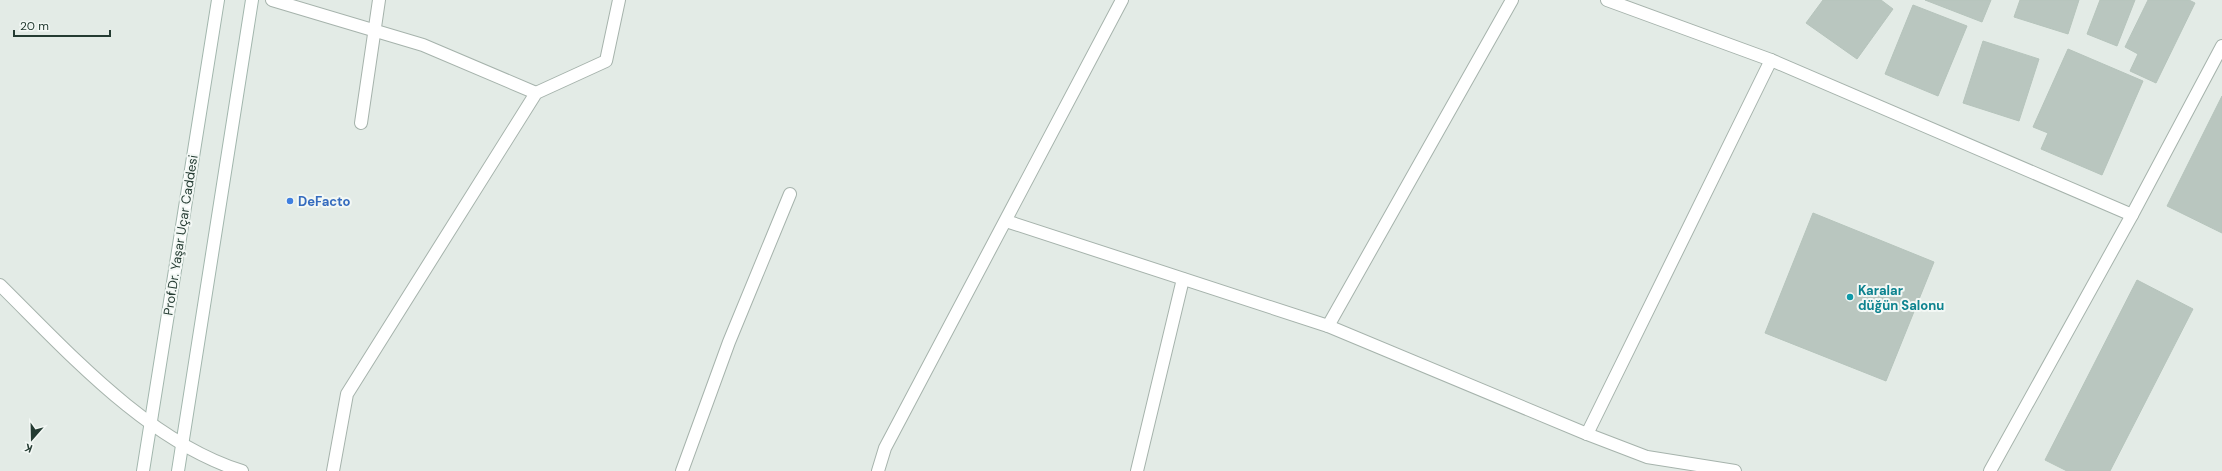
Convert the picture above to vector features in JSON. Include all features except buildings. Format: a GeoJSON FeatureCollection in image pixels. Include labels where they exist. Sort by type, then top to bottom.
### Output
{"type":"FeatureCollection","features":[{"type":"Feature","properties":{"kind":"street","name":"Prof.Dr. Yaşar Uçar Caddesi"},"geometry":{"type":"LineString","coordinates":[[143,471],[218,0]]}},
{"type":"Feature","properties":{"kind":"street"},"geometry":{"type":"LineString","coordinates":[[178,471],[252,0]]}},
{"type":"Feature","properties":{"kind":"street"},"geometry":{"type":"LineString","coordinates":[[272,0],[423,45],[536,94]]}},
{"type":"Feature","properties":{"kind":"street"},"geometry":{"type":"LineString","coordinates":[[361,123],[379,0]]}},
{"type":"Feature","properties":{"kind":"street"},"geometry":{"type":"LineString","coordinates":[[333,471],[347,394],[536,94],[606,61],[619,0]]}},
{"type":"Feature","properties":{"kind":"street"},"geometry":{"type":"LineString","coordinates":[[878,471],[885,448],[1122,0]]}},
{"type":"Feature","properties":{"kind":"street"},"geometry":{"type":"LineString","coordinates":[[1328,326],[1512,0]]}},
{"type":"Feature","properties":{"kind":"street"},"geometry":{"type":"LineString","coordinates":[[1607,0],[1771,60],[2132,215]]}},
{"type":"Feature","properties":{"kind":"street"},"geometry":{"type":"LineString","coordinates":[[1990,471],[2132,215],[2222,46]]}},
{"type":"Feature","properties":{"kind":"street"},"geometry":{"type":"LineString","coordinates":[[1587,434],[1771,60]]}},
{"type":"Feature","properties":{"kind":"street"},"geometry":{"type":"LineString","coordinates":[[682,471],[729,342],[790,194]]}},
{"type":"Feature","properties":{"kind":"street"},"geometry":{"type":"LineString","coordinates":[[1006,221],[1328,326],[1587,434],[1647,457],[1735,471]]}},
{"type":"Feature","properties":{"kind":"street"},"geometry":{"type":"LineString","coordinates":[[1137,471],[1183,278]]}},
{"type":"Feature","properties":{"kind":"street"},"geometry":{"type":"LineString","coordinates":[[0,285],[72,357],[150,424],[182,444],[242,471]]}},
{"type":"Feature","properties":{"kind":"place","name":"DeFacto"},"geometry":{"type":"Point","coordinates":[290,201]}},
{"type":"Feature","properties":{"kind":"place","name":"Karalar düğün Salonu"},"geometry":{"type":"Point","coordinates":[1850,297]}}]}
